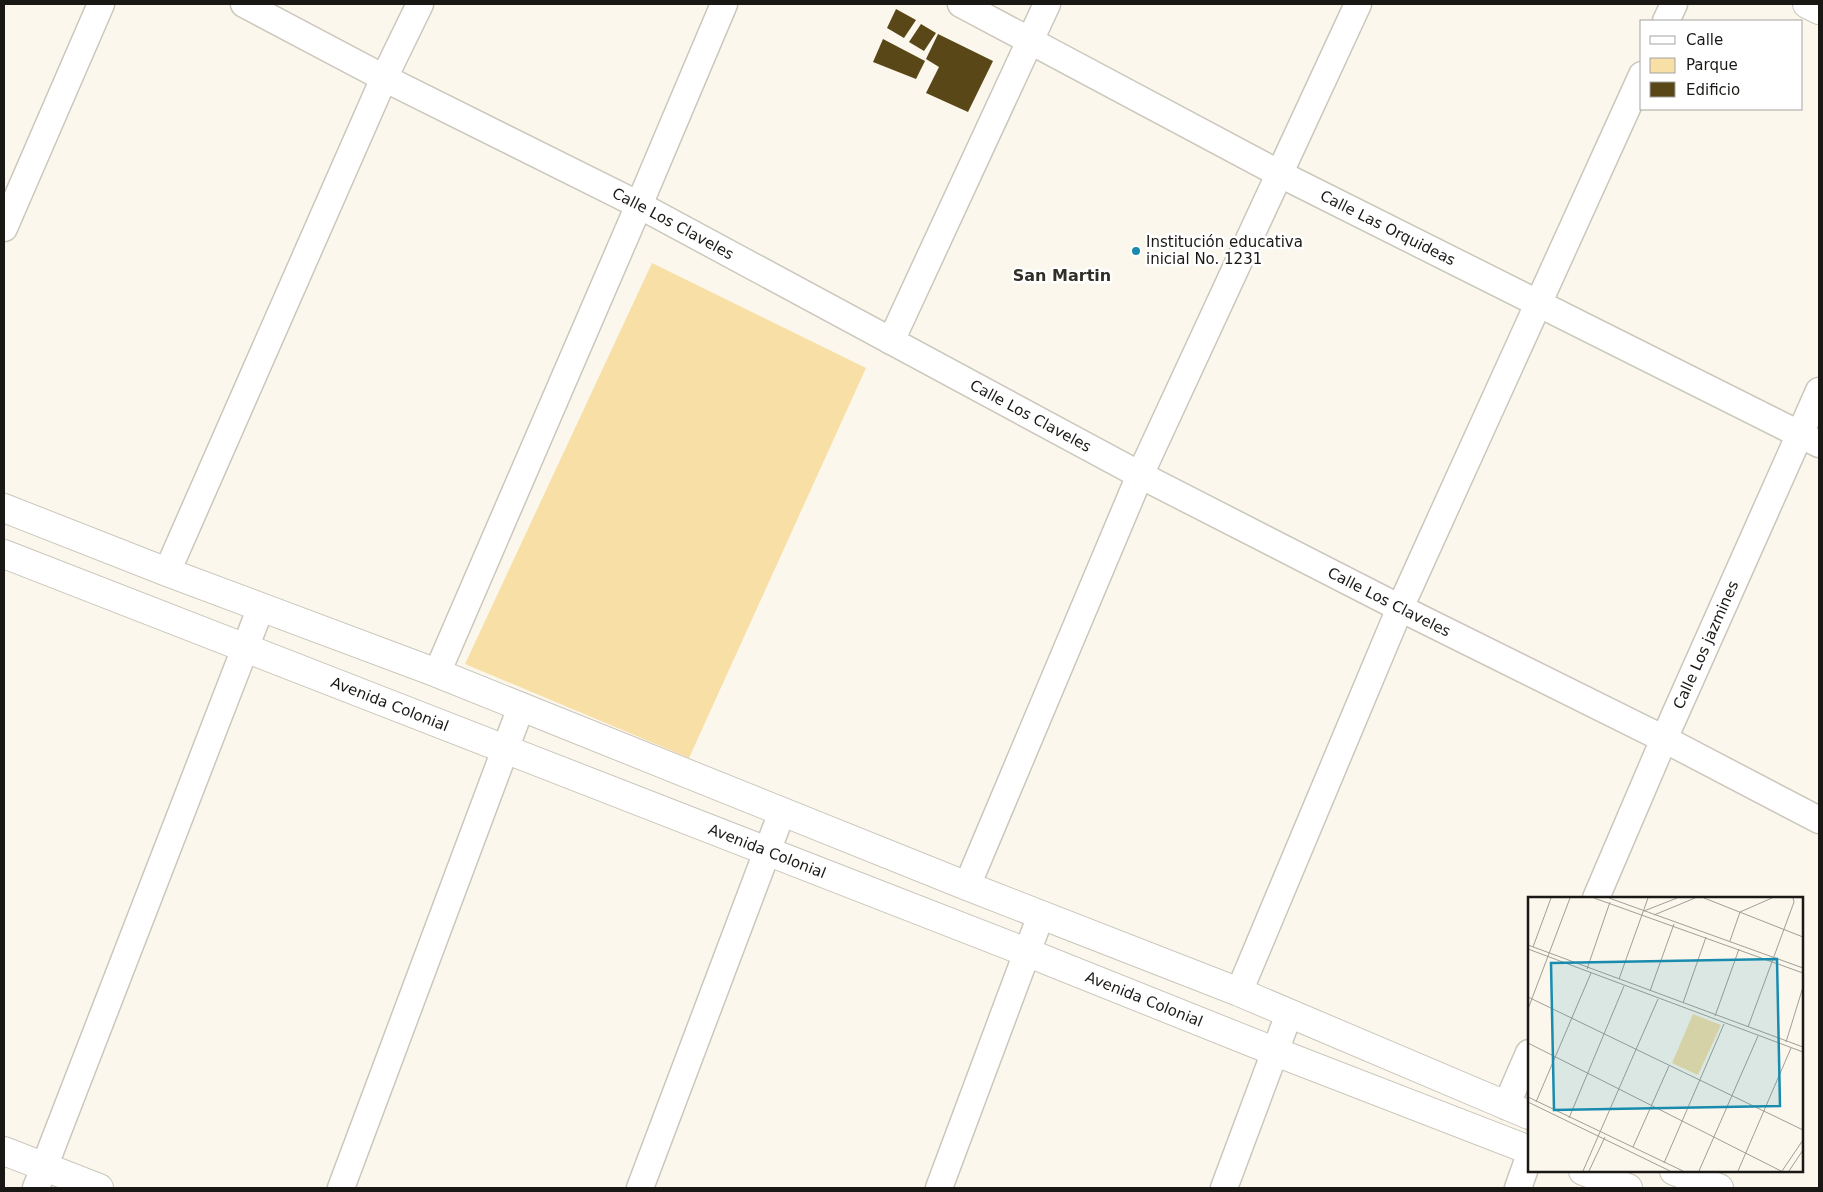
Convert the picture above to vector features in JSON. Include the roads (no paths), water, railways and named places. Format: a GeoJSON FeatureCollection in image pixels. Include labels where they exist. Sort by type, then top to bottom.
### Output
{"type":"FeatureCollection","features":[{"type":"Feature","properties":{"kind":"street"},"geometry":{"type":"LineString","coordinates":[[4,228],[101,4]]}},
{"type":"Feature","properties":{"kind":"street","name":"Calle Los Claveles"},"geometry":{"type":"LineString","coordinates":[[244,4],[384,78],[639,205],[1140,475],[1400,608],[1664,739],[1819,820]]}},
{"type":"Feature","properties":{"kind":"street"},"geometry":{"type":"LineString","coordinates":[[167,572],[384,78],[420,4]]}},
{"type":"Feature","properties":{"kind":"street"},"geometry":{"type":"LineString","coordinates":[[437,673],[724,4]]}},
{"type":"Feature","properties":{"kind":"street","name":"Calle Las Orquideas"},"geometry":{"type":"LineString","coordinates":[[961,4],[1280,174],[1810,439]]}},
{"type":"Feature","properties":{"kind":"street"},"geometry":{"type":"LineString","coordinates":[[891,341],[1047,4]]}},
{"type":"Feature","properties":{"kind":"street"},"geometry":{"type":"LineString","coordinates":[[967,886],[1140,475],[1358,4]]}},
{"type":"Feature","properties":{"kind":"street"},"geometry":{"type":"LineString","coordinates":[[1666,20],[1674,4]]}},
{"type":"Feature","properties":{"kind":"street"},"geometry":{"type":"LineString","coordinates":[[1807,4],[1819,10]]}},
{"type":"Feature","properties":{"kind":"street"},"geometry":{"type":"LineString","coordinates":[[1239,992],[1400,608],[1640,79]]}},
{"type":"Feature","properties":{"kind":"street","name":"Calle Los jazmines"},"geometry":{"type":"LineString","coordinates":[[1596,897],[1664,739],[1810,439],[1819,391]]}},
{"type":"Feature","properties":{"kind":"street"},"geometry":{"type":"LineString","coordinates":[[4,508],[167,572],[437,673],[967,886],[1239,992],[1518,1111],[1528,1058]]}},
{"type":"Feature","properties":{"kind":"street","name":"Avenida Colonial"},"geometry":{"type":"LineString","coordinates":[[4,554],[1528,1150]]}},
{"type":"Feature","properties":{"kind":"street"},"geometry":{"type":"LineString","coordinates":[[40,1177],[261,607]]}},
{"type":"Feature","properties":{"kind":"street"},"geometry":{"type":"LineString","coordinates":[[341,1188],[521,707]]}},
{"type":"Feature","properties":{"kind":"street"},"geometry":{"type":"LineString","coordinates":[[640,1188],[782,812]]}},
{"type":"Feature","properties":{"kind":"street"},"geometry":{"type":"LineString","coordinates":[[939,1188],[1041,915]]}},
{"type":"Feature","properties":{"kind":"street"},"geometry":{"type":"LineString","coordinates":[[1224,1188],[1289,1014]]}},
{"type":"Feature","properties":{"kind":"street"},"geometry":{"type":"LineString","coordinates":[[4,1151],[40,1177],[100,1188]]}},
{"type":"Feature","properties":{"kind":"street"},"geometry":{"type":"LineString","coordinates":[[1518,1188],[1528,1160]]}},
{"type":"Feature","properties":{"kind":"street"},"geometry":{"type":"LineString","coordinates":[[1586,1172],[1628,1188]]}},
{"type":"Feature","properties":{"kind":"street"},"geometry":{"type":"LineString","coordinates":[[1677,1172],[1719,1188]]}},
{"type":"Feature","properties":{"kind":"place","name":"Institución educativa inicial No. 1231"},"geometry":{"type":"Point","coordinates":[1136,251]}},
{"type":"Feature","properties":{"kind":"district","name":"San Martin"},"geometry":{"type":"Point","coordinates":[1062,275]}}]}
